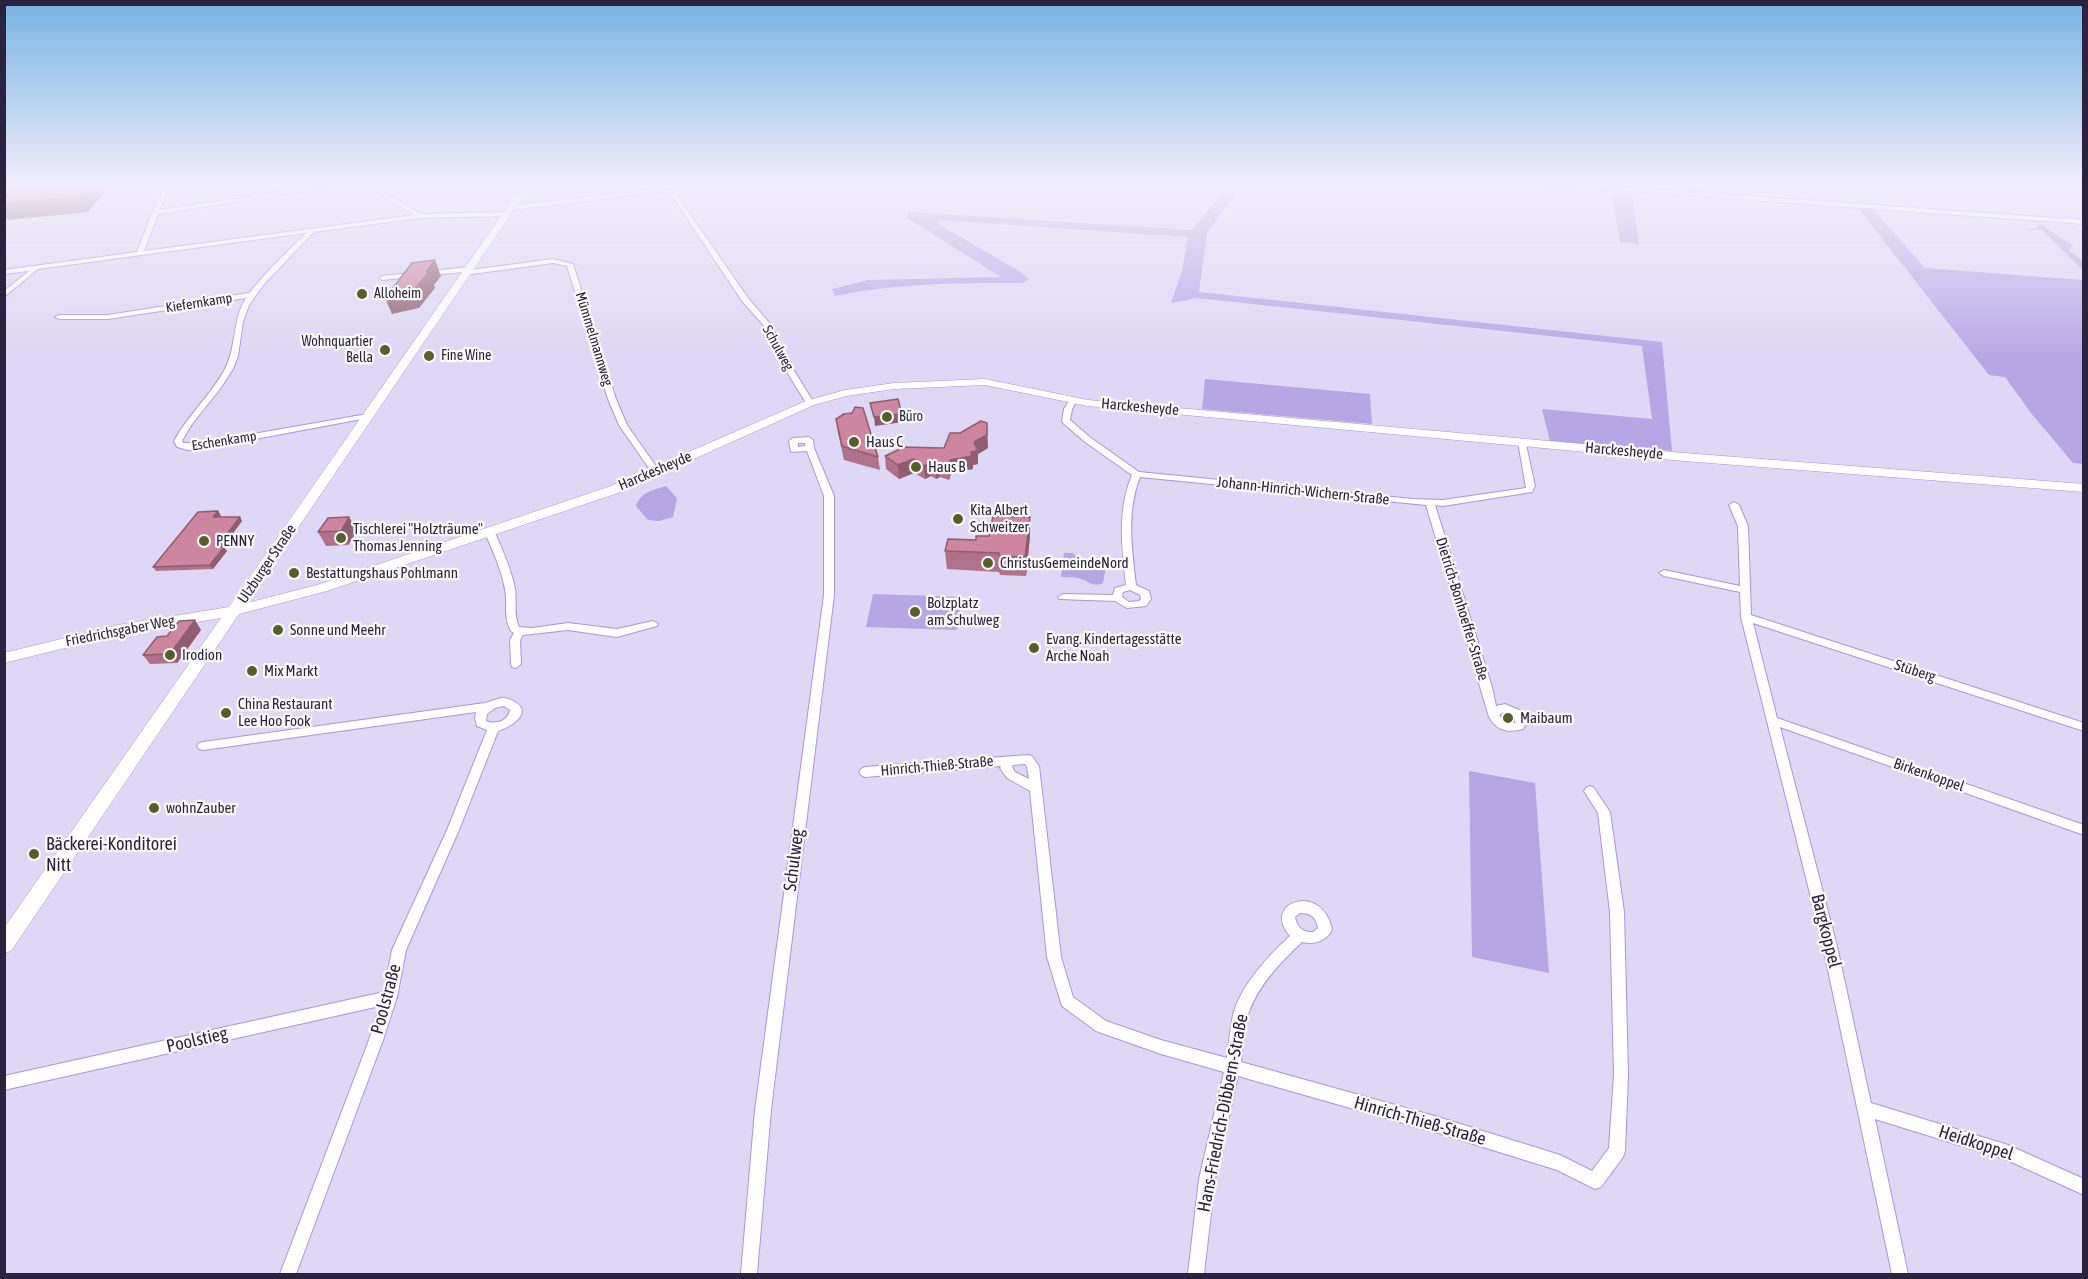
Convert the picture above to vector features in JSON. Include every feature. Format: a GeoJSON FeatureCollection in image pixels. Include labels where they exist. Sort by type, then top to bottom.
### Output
{"type":"FeatureCollection","features":[{"type":"Feature","properties":{"kind":"main road","name":"Ulzburger Straße"},"geometry":{"type":"LineString","coordinates":[[4,945],[486,243]]}},
{"type":"Feature","properties":{"kind":"main road","name":"Harckesheyde"},"geometry":{"type":"LineString","coordinates":[[236,610],[322,588],[613,490],[810,403],[864,389],[956,382],[999,383],[1073,401],[1522,442],[2084,488]]}},
{"type":"Feature","properties":{"kind":"main road","name":"Friedrichsgaber Weg"},"geometry":{"type":"LineString","coordinates":[[4,658],[118,630],[236,610]]}},
{"type":"Feature","properties":{"kind":"street"},"geometry":{"type":"LineString","coordinates":[[140,254],[144,243]]}},
{"type":"Feature","properties":{"kind":"street","name":"Schulweg"},"geometry":{"type":"LineString","coordinates":[[4,272],[225,243]]}},
{"type":"Feature","properties":{"kind":"street","name":"Kiefernkamp"},"geometry":{"type":"LineString","coordinates":[[59,317],[108,317],[252,295],[301,243]]}},
{"type":"Feature","properties":{"kind":"street","name":"Schulweg"},"geometry":{"type":"LineString","coordinates":[[707,243],[745,299],[768,326],[783,359],[810,403]]}},
{"type":"Feature","properties":{"kind":"street","name":"Mümmelmannweg"},"geometry":{"type":"LineString","coordinates":[[466,271],[553,261],[570,264],[612,399],[623,424],[656,472]]}},
{"type":"Feature","properties":{"kind":"street"},"geometry":{"type":"LineString","coordinates":[[4,295],[36,268]]}},
{"type":"Feature","properties":{"kind":"street"},"geometry":{"type":"LineString","coordinates":[[382,279],[466,271]]}},
{"type":"Feature","properties":{"kind":"street","name":"Eschenkamp"},"geometry":{"type":"LineString","coordinates":[[252,295],[241,315],[237,349],[229,370],[180,437],[180,445],[202,446],[367,416]]}},
{"type":"Feature","properties":{"kind":"street","name":"Johann-Hinrich-Wichern-Straße"},"geometry":{"type":"LineString","coordinates":[[1073,401],[1068,409],[1066,421],[1088,440],[1137,474],[1430,504],[1529,490],[1532,486],[1522,442]]}},
{"type":"Feature","properties":{"kind":"street","name":"Schulweg"},"geometry":{"type":"LineString","coordinates":[[748,1275],[763,1110],[829,595],[829,496],[810,448]]}},
{"type":"Feature","properties":{"kind":"street"},"geometry":{"type":"LineString","coordinates":[[1131,587],[1126,531],[1129,489],[1137,474]]}},
{"type":"Feature","properties":{"kind":"street","name":"Dietrich-Bonhoeffer-Straße"},"geometry":{"type":"LineString","coordinates":[[1430,504],[1460,609],[1494,714]]}},
{"type":"Feature","properties":{"kind":"street","name":"Bargkoppel"},"geometry":{"type":"LineString","coordinates":[[1734,505],[1743,526],[1746,617],[1830,946],[1900,1275]]}},
{"type":"Feature","properties":{"kind":"street"},"geometry":{"type":"LineString","coordinates":[[489,533],[496,545],[511,597],[509,609],[511,624],[520,632],[528,633],[559,626],[570,626],[617,633],[653,624]]}},
{"type":"Feature","properties":{"kind":"street"},"geometry":{"type":"LineString","coordinates":[[1664,573],[1744,590]]}},
{"type":"Feature","properties":{"kind":"street"},"geometry":{"type":"LineString","coordinates":[[1063,597],[1117,598],[1127,605],[1142,604],[1146,599],[1145,593],[1131,587],[1119,590],[1117,598]]}},
{"type":"Feature","properties":{"kind":"street","name":"Stüberg"},"geometry":{"type":"LineString","coordinates":[[1746,617],[2084,727]]}},
{"type":"Feature","properties":{"kind":"street"},"geometry":{"type":"LineString","coordinates":[[516,664],[515,640],[520,632]]}},
{"type":"Feature","properties":{"kind":"street"},"geometry":{"type":"LineString","coordinates":[[202,746],[486,707],[506,702],[516,708],[513,718],[493,728],[481,723],[481,714],[486,707]]}},
{"type":"Feature","properties":{"kind":"street","name":"Birkenkoppel"},"geometry":{"type":"LineString","coordinates":[[1774,721],[2084,830]]}},
{"type":"Feature","properties":{"kind":"street","name":"Poolstraße"},"geometry":{"type":"LineString","coordinates":[[288,1275],[350,1112],[390,997],[399,950],[453,830],[493,728]]}},
{"type":"Feature","properties":{"kind":"street","name":"Hinrich-Thieß-Straße"},"geometry":{"type":"LineString","coordinates":[[865,772],[1029,759],[1033,766],[1036,789],[1054,957],[1067,1001],[1101,1026],[1161,1047],[1233,1066],[1560,1163],[1595,1181],[1617,1151],[1621,1064],[1617,912],[1604,812],[1590,791]]}},
{"type":"Feature","properties":{"kind":"street","name":"Hans-Friedrich-Dibbern-Straße"},"geometry":{"type":"LineString","coordinates":[[1196,1275],[1207,1179],[1233,1066],[1241,1012],[1258,979],[1300,936]]}},
{"type":"Feature","properties":{"kind":"street","name":"Poolstieg"},"geometry":{"type":"LineString","coordinates":[[4,1083],[390,997]]}},
{"type":"Feature","properties":{"kind":"street","name":"Heidkoppel"},"geometry":{"type":"LineString","coordinates":[[1865,1108],[2008,1152],[2084,1187]]}},
{"type":"Feature","properties":{"kind":"shaded area"},"geometry":{"type":"Polygon","coordinates":[[[947,243],[971,243],[1029,279],[1022,283],[882,288],[835,296],[832,289],[868,280],[1001,277],[947,243]]]}},
{"type":"Feature","properties":{"kind":"shaded area"},"geometry":{"type":"Polygon","coordinates":[[[1187,243],[1206,243],[1199,292],[1662,342],[1672,451],[1550,441],[1542,409],[1652,419],[1642,346],[1197,298],[1171,303],[1182,271],[1187,243]]]}},
{"type":"Feature","properties":{"kind":"shaded area"},"geometry":{"type":"Polygon","coordinates":[[[1885,243],[1903,243],[1925,268],[2083,280],[2083,464],[2073,463],[2031,413],[2005,377],[1989,375],[1885,243]]]}},
{"type":"Feature","properties":{"kind":"shaded area"},"geometry":{"type":"Polygon","coordinates":[[[2055,243],[2068,243],[2073,246],[2068,250],[2083,261],[2083,270],[2055,243]]]}},
{"type":"Feature","properties":{"kind":"shaded area"},"geometry":{"type":"Polygon","coordinates":[[[1205,379],[1370,394],[1372,424],[1202,409],[1205,379]]]}},
{"type":"Feature","properties":{"kind":"shaded area"},"geometry":{"type":"Polygon","coordinates":[[[666,486],[677,498],[673,517],[659,521],[648,520],[636,506],[638,501],[648,492],[666,486]]]}},
{"type":"Feature","properties":{"kind":"shaded area"},"geometry":{"type":"Polygon","coordinates":[[[1064,553],[1073,553],[1076,556],[1075,563],[1106,566],[1103,583],[1096,585],[1078,578],[1061,577],[1064,553]]]}},
{"type":"Feature","properties":{"kind":"shaded area","name":"Bolzplatz am Schulweg"},"geometry":{"type":"Polygon","coordinates":[[[873,594],[962,597],[957,630],[866,627],[873,594]]]}},
{"type":"Feature","properties":{"kind":"shaded area"},"geometry":{"type":"Polygon","coordinates":[[[1469,771],[1535,783],[1549,973],[1472,957],[1469,771]]]}},
{"type":"Feature","properties":{"kind":"building"},"geometry":{"type":"Polygon","coordinates":[[[435,260],[426,272],[429,272],[412,292],[385,298],[412,263],[435,260]]]}},
{"type":"Feature","properties":{"kind":"building"},"geometry":{"type":"Polygon","coordinates":[[[898,399],[902,414],[874,417],[870,403],[898,399]]]}},
{"type":"Feature","properties":{"kind":"building"},"geometry":{"type":"Polygon","coordinates":[[[855,407],[863,408],[878,457],[842,446],[836,419],[844,414],[852,413],[855,407]]]}},
{"type":"Feature","properties":{"kind":"building"},"geometry":{"type":"Polygon","coordinates":[[[981,421],[987,423],[987,435],[974,442],[978,451],[971,452],[972,456],[950,460],[948,466],[939,464],[935,466],[930,463],[924,466],[913,459],[898,465],[885,456],[898,450],[899,447],[944,448],[950,433],[960,433],[981,421]]]}},
{"type":"Feature","properties":{"kind":"building","name":"PENNY"},"geometry":{"type":"Polygon","coordinates":[[[218,511],[213,517],[240,517],[217,547],[224,547],[210,565],[153,567],[198,512],[218,511]]]}},
{"type":"Feature","properties":{"kind":"building"},"geometry":{"type":"Polygon","coordinates":[[[993,516],[1030,517],[1025,557],[999,556],[999,553],[945,551],[948,539],[976,540],[976,536],[989,536],[993,516]]]}},
{"type":"Feature","properties":{"kind":"building"},"geometry":{"type":"Polygon","coordinates":[[[349,517],[341,531],[318,532],[328,518],[349,517]]]}},
{"type":"Feature","properties":{"kind":"building"},"geometry":{"type":"Polygon","coordinates":[[[195,620],[170,654],[143,655],[157,637],[167,636],[179,621],[195,620]]]}},
{"type":"Feature","properties":{"kind":"place","name":"Alloheim"},"geometry":{"type":"Point","coordinates":[362,294]}},
{"type":"Feature","properties":{"kind":"place","name":"Wohnquartier Bella"},"geometry":{"type":"Point","coordinates":[385,350]}},
{"type":"Feature","properties":{"kind":"place","name":"Fine Wine"},"geometry":{"type":"Point","coordinates":[429,356]}},
{"type":"Feature","properties":{"kind":"place","name":"Büro"},"geometry":{"type":"Point","coordinates":[887,417]}},
{"type":"Feature","properties":{"kind":"place","name":"Haus C"},"geometry":{"type":"Point","coordinates":[854,442]}},
{"type":"Feature","properties":{"kind":"place","name":"Haus B"},"geometry":{"type":"Point","coordinates":[916,467]}},
{"type":"Feature","properties":{"kind":"place","name":"Kita Albert Schweitzer"},"geometry":{"type":"Point","coordinates":[958,519]}},
{"type":"Feature","properties":{"kind":"place","name":"Tischlerei \"Holzträume\" Thomas Jenning"},"geometry":{"type":"Point","coordinates":[341,538]}},
{"type":"Feature","properties":{"kind":"place","name":"PENNY"},"geometry":{"type":"Point","coordinates":[204,541]}},
{"type":"Feature","properties":{"kind":"place","name":"ChristusGemeindeNord"},"geometry":{"type":"Point","coordinates":[988,563]}},
{"type":"Feature","properties":{"kind":"place","name":"Bestattungshaus Pohlmann"},"geometry":{"type":"Point","coordinates":[294,573]}},
{"type":"Feature","properties":{"kind":"place","name":"Bolzplatz am Schulweg"},"geometry":{"type":"Point","coordinates":[915,612]}},
{"type":"Feature","properties":{"kind":"place","name":"Sonne und Meehr"},"geometry":{"type":"Point","coordinates":[278,630]}},
{"type":"Feature","properties":{"kind":"place","name":"Evang. Kindertagesstätte Arche Noah"},"geometry":{"type":"Point","coordinates":[1034,648]}},
{"type":"Feature","properties":{"kind":"place","name":"Irodion"},"geometry":{"type":"Point","coordinates":[170,655]}},
{"type":"Feature","properties":{"kind":"place","name":"Mix Markt"},"geometry":{"type":"Point","coordinates":[252,671]}},
{"type":"Feature","properties":{"kind":"place","name":"China Restaurant Lee Hoo Fook"},"geometry":{"type":"Point","coordinates":[226,713]}},
{"type":"Feature","properties":{"kind":"place","name":"Maibaum"},"geometry":{"type":"Point","coordinates":[1508,718]}},
{"type":"Feature","properties":{"kind":"place","name":"wohnZauber"},"geometry":{"type":"Point","coordinates":[154,808]}},
{"type":"Feature","properties":{"kind":"place","name":"Bäckerei-Konditorei Nitt"},"geometry":{"type":"Point","coordinates":[34,854]}}]}
